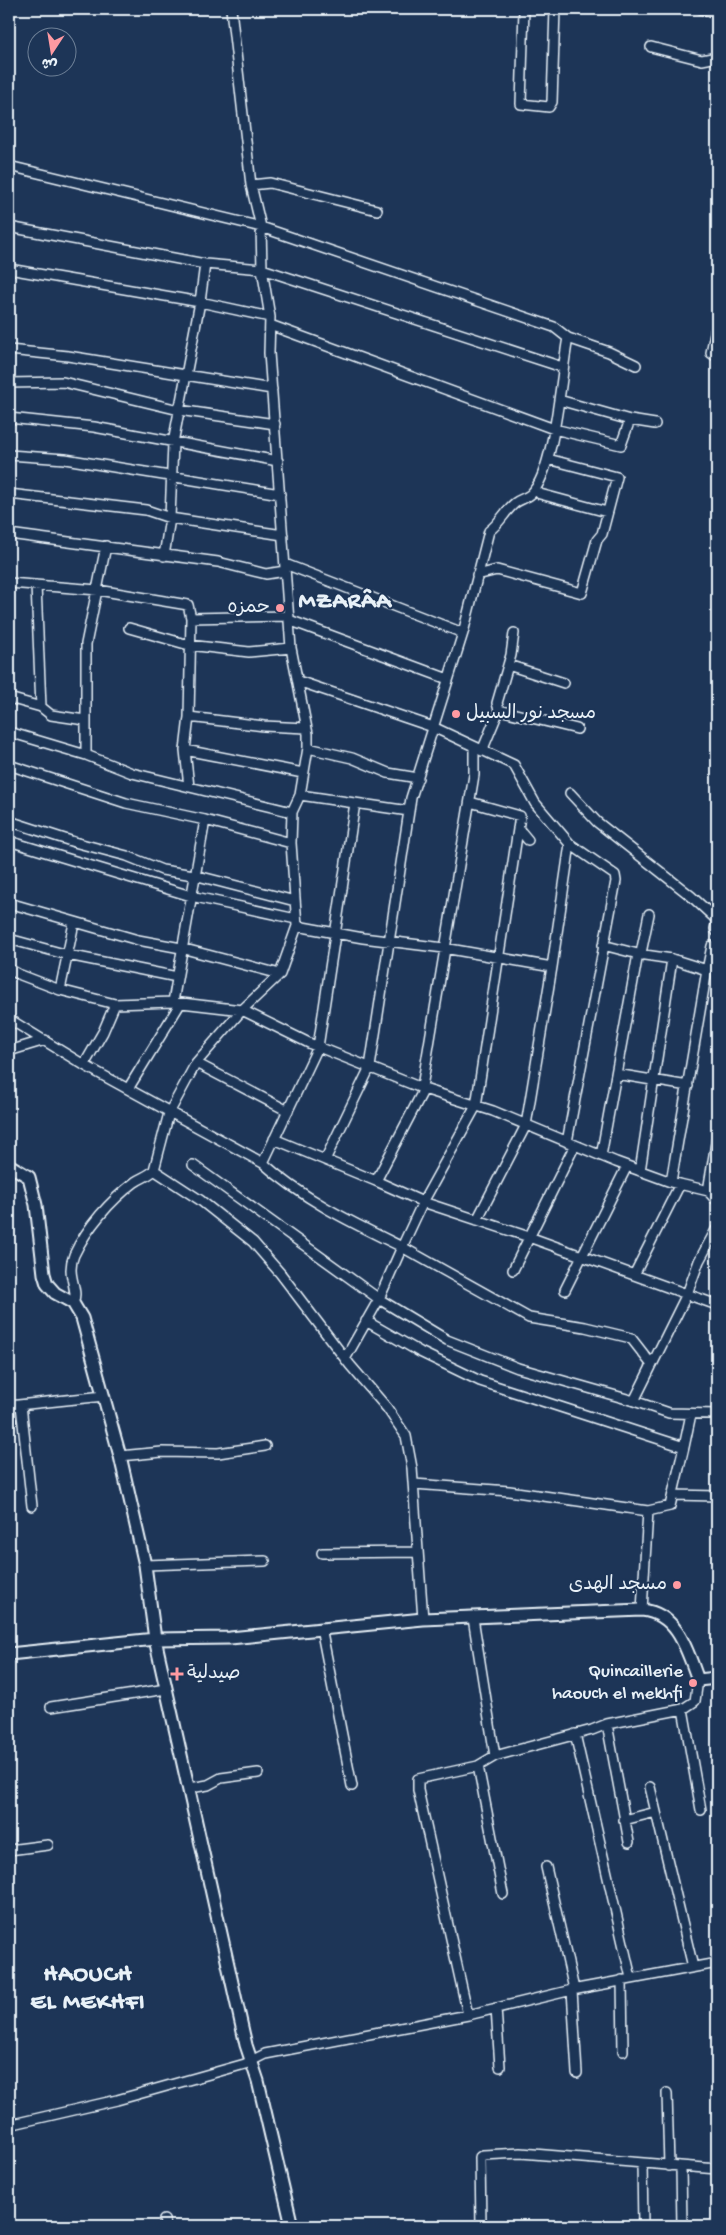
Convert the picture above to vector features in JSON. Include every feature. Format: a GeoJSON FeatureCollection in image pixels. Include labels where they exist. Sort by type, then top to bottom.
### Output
{"type":"FeatureCollection","features":[{"type":"Feature","properties":{"kind":"street"},"geometry":{"type":"LineString","coordinates":[[73,1303],[76,1297],[69,1270],[74,1255],[88,1232],[112,1202],[137,1181],[149,1176],[154,1170],[169,1113],[196,1063],[242,1010],[280,974],[297,922],[290,843],[292,812],[300,794],[308,748],[298,681],[290,648],[269,353],[270,321],[262,269],[261,227],[251,185],[231,9]]}},
{"type":"Feature","properties":{"kind":"street"},"geometry":{"type":"LineString","coordinates":[[524,9],[522,104],[549,107],[552,102],[555,9]]}},
{"type":"Feature","properties":{"kind":"street"},"geometry":{"type":"LineString","coordinates":[[701,9],[717,13]]}},
{"type":"Feature","properties":{"kind":"street"},"geometry":{"type":"LineString","coordinates":[[650,47],[702,60],[717,57]]}},
{"type":"Feature","properties":{"kind":"street"},"geometry":{"type":"LineString","coordinates":[[9,166],[261,227],[554,327],[568,338],[609,352],[636,365]]}},
{"type":"Feature","properties":{"kind":"street"},"geometry":{"type":"LineString","coordinates":[[251,185],[270,184],[376,210]]}},
{"type":"Feature","properties":{"kind":"street"},"geometry":{"type":"LineString","coordinates":[[9,227],[205,264],[262,269],[562,367]]}},
{"type":"Feature","properties":{"kind":"street"},"geometry":{"type":"LineString","coordinates":[[164,556],[170,518],[170,477],[173,443],[200,302],[205,264]]}},
{"type":"Feature","properties":{"kind":"street"},"geometry":{"type":"LineString","coordinates":[[9,269],[200,302],[270,321],[554,429],[621,445],[630,420]]}},
{"type":"Feature","properties":{"kind":"street"},"geometry":{"type":"LineString","coordinates":[[717,324],[711,353],[717,357]]}},
{"type":"Feature","properties":{"kind":"street"},"geometry":{"type":"LineString","coordinates":[[325,1160],[370,1067],[409,811],[463,633],[489,531],[498,525],[514,504],[530,495],[535,489],[548,459],[568,338]]}},
{"type":"Feature","properties":{"kind":"street"},"geometry":{"type":"LineString","coordinates":[[9,350],[68,356],[272,389]]}},
{"type":"Feature","properties":{"kind":"street"},"geometry":{"type":"LineString","coordinates":[[9,383],[63,382],[179,410],[275,424]]}},
{"type":"Feature","properties":{"kind":"street"},"geometry":{"type":"LineString","coordinates":[[559,400],[630,420],[654,424]]}},
{"type":"Feature","properties":{"kind":"street"},"geometry":{"type":"LineString","coordinates":[[9,418],[94,427],[278,461]]}},
{"type":"Feature","properties":{"kind":"street"},"geometry":{"type":"LineString","coordinates":[[9,455],[65,459],[280,494]]}},
{"type":"Feature","properties":{"kind":"street"},"geometry":{"type":"LineString","coordinates":[[477,575],[497,570],[582,593],[597,540],[602,534],[617,477],[548,459]]}},
{"type":"Feature","properties":{"kind":"street"},"geometry":{"type":"LineString","coordinates":[[535,489],[540,494],[607,512]]}},
{"type":"Feature","properties":{"kind":"street"},"geometry":{"type":"LineString","coordinates":[[9,494],[146,510],[170,518],[283,535]]}},
{"type":"Feature","properties":{"kind":"street"},"geometry":{"type":"LineString","coordinates":[[9,534],[218,562],[266,574],[285,568],[463,633]]}},
{"type":"Feature","properties":{"kind":"street"},"geometry":{"type":"LineString","coordinates":[[86,756],[86,644],[106,546]]}},
{"type":"Feature","properties":{"kind":"street"},"geometry":{"type":"LineString","coordinates":[[9,583],[98,590],[188,605],[195,618],[189,645],[189,717],[185,750],[189,788]]}},
{"type":"Feature","properties":{"kind":"street"},"geometry":{"type":"LineString","coordinates":[[36,585],[40,706]]}},
{"type":"Feature","properties":{"kind":"street"},"geometry":{"type":"LineString","coordinates":[[195,618],[289,618],[448,679]]}},
{"type":"Feature","properties":{"kind":"street"},"geometry":{"type":"LineString","coordinates":[[129,628],[189,645],[250,652],[290,648]]}},
{"type":"Feature","properties":{"kind":"street"},"geometry":{"type":"LineString","coordinates":[[376,1180],[423,1088],[444,948],[478,749],[499,710],[497,703],[508,665],[514,633]]}},
{"type":"Feature","properties":{"kind":"street"},"geometry":{"type":"LineString","coordinates":[[508,665],[564,683]]}},
{"type":"Feature","properties":{"kind":"street"},"geometry":{"type":"LineString","coordinates":[[298,681],[433,727],[514,765],[535,802],[570,844],[615,875],[616,882],[603,945],[571,1143],[513,1270]]}},
{"type":"Feature","properties":{"kind":"street"},"geometry":{"type":"LineString","coordinates":[[9,698],[40,706],[51,715],[85,720]]}},
{"type":"Feature","properties":{"kind":"street"},"geometry":{"type":"LineString","coordinates":[[499,710],[576,729]]}},
{"type":"Feature","properties":{"kind":"street"},"geometry":{"type":"LineString","coordinates":[[189,717],[264,726],[306,728]]}},
{"type":"Feature","properties":{"kind":"street"},"geometry":{"type":"LineString","coordinates":[[9,732],[132,772],[189,788],[292,812]]}},
{"type":"Feature","properties":{"kind":"street"},"geometry":{"type":"LineString","coordinates":[[308,748],[352,758],[388,773],[418,778]]}},
{"type":"Feature","properties":{"kind":"street"},"geometry":{"type":"LineString","coordinates":[[185,750],[303,773]]}},
{"type":"Feature","properties":{"kind":"street"},"geometry":{"type":"LineString","coordinates":[[9,764],[126,803],[205,820],[290,843]]}},
{"type":"Feature","properties":{"kind":"street"},"geometry":{"type":"LineString","coordinates":[[570,793],[597,822],[691,896],[717,920],[715,929],[717,932]]}},
{"type":"Feature","properties":{"kind":"street"},"geometry":{"type":"LineString","coordinates":[[300,794],[409,811]]}},
{"type":"Feature","properties":{"kind":"street"},"geometry":{"type":"LineString","coordinates":[[345,1359],[379,1299],[423,1202],[476,1106],[520,816],[470,802]]}},
{"type":"Feature","properties":{"kind":"street"},"geometry":{"type":"LineString","coordinates":[[263,1163],[318,1047],[355,803]]}},
{"type":"Feature","properties":{"kind":"street"},"geometry":{"type":"LineString","coordinates":[[128,1089],[177,1003],[182,948],[205,820]]}},
{"type":"Feature","properties":{"kind":"street"},"geometry":{"type":"LineString","coordinates":[[9,821],[74,842],[127,856],[162,870],[194,875],[295,901]]}},
{"type":"Feature","properties":{"kind":"street"},"geometry":{"type":"LineString","coordinates":[[518,828],[528,840]]}},
{"type":"Feature","properties":{"kind":"street"},"geometry":{"type":"LineString","coordinates":[[9,841],[191,896],[297,922],[335,934],[444,948],[552,967]]}},
{"type":"Feature","properties":{"kind":"street"},"geometry":{"type":"LineString","coordinates":[[477,1220],[526,1125],[570,844]]}},
{"type":"Feature","properties":{"kind":"street"},"geometry":{"type":"LineString","coordinates":[[9,903],[138,940],[182,948],[280,974]]}},
{"type":"Feature","properties":{"kind":"street"},"geometry":{"type":"LineString","coordinates":[[601,1156],[649,914]]}},
{"type":"Feature","properties":{"kind":"street"},"geometry":{"type":"LineString","coordinates":[[60,990],[74,923]]}},
{"type":"Feature","properties":{"kind":"street"},"geometry":{"type":"LineString","coordinates":[[9,939],[68,955],[178,977]]}},
{"type":"Feature","properties":{"kind":"street"},"geometry":{"type":"LineString","coordinates":[[603,945],[672,960],[707,970]]}},
{"type":"Feature","properties":{"kind":"street"},"geometry":{"type":"LineString","coordinates":[[634,1275],[676,1183],[688,1086],[707,970],[712,946],[717,946]]}},
{"type":"Feature","properties":{"kind":"street"},"geometry":{"type":"LineString","coordinates":[[640,1171],[672,960]]}},
{"type":"Feature","properties":{"kind":"street"},"geometry":{"type":"LineString","coordinates":[[9,969],[60,990],[116,1004],[177,1003],[242,1010],[318,1047],[423,1088],[526,1125],[640,1171],[712,1192]]}},
{"type":"Feature","properties":{"kind":"street"},"geometry":{"type":"LineString","coordinates":[[84,1065],[116,1004]]}},
{"type":"Feature","properties":{"kind":"street"},"geometry":{"type":"LineString","coordinates":[[9,1019],[84,1065],[263,1163],[281,1179],[327,1210],[402,1247],[529,1318],[585,1327],[632,1338],[652,1365]]}},
{"type":"Feature","properties":{"kind":"street"},"geometry":{"type":"LineString","coordinates":[[9,1051],[45,1040]]}},
{"type":"Feature","properties":{"kind":"street"},"geometry":{"type":"LineString","coordinates":[[196,1063],[288,1111]]}},
{"type":"Feature","properties":{"kind":"street"},"geometry":{"type":"LineString","coordinates":[[616,1074],[688,1086]]}},
{"type":"Feature","properties":{"kind":"street"},"geometry":{"type":"LineString","coordinates":[[717,1137],[712,1192],[717,1201]]}},
{"type":"Feature","properties":{"kind":"street"},"geometry":{"type":"LineString","coordinates":[[274,1139],[376,1180],[423,1202],[529,1237],[717,1305]]}},
{"type":"Feature","properties":{"kind":"street"},"geometry":{"type":"LineString","coordinates":[[9,1165],[29,1177],[47,1284],[56,1293],[73,1303],[82,1318],[104,1396],[145,1565],[155,1639],[190,1788],[246,2045],[258,2081],[292,2226]]}},
{"type":"Feature","properties":{"kind":"street"},"geometry":{"type":"LineString","coordinates":[[193,1165],[379,1299],[447,1340],[518,1368],[634,1401],[669,1413],[717,1414]]}},
{"type":"Feature","properties":{"kind":"street"},"geometry":{"type":"LineString","coordinates":[[565,1290],[627,1166]]}},
{"type":"Feature","properties":{"kind":"street"},"geometry":{"type":"LineString","coordinates":[[154,1170],[200,1200],[253,1242],[280,1273],[345,1359],[388,1408],[406,1436],[414,1484],[423,1619]]}},
{"type":"Feature","properties":{"kind":"street"},"geometry":{"type":"LineString","coordinates":[[634,1401],[687,1294],[699,1261],[717,1228]]}},
{"type":"Feature","properties":{"kind":"street"},"geometry":{"type":"LineString","coordinates":[[366,1321],[420,1352],[480,1381],[684,1447]]}},
{"type":"Feature","properties":{"kind":"street"},"geometry":{"type":"LineString","coordinates":[[9,1406],[104,1396]]}},
{"type":"Feature","properties":{"kind":"street"},"geometry":{"type":"LineString","coordinates":[[20,1405],[32,1506]]}},
{"type":"Feature","properties":{"kind":"street"},"geometry":{"type":"LineString","coordinates":[[414,1484],[509,1491],[648,1511],[669,1507],[674,1495],[691,1414]]}},
{"type":"Feature","properties":{"kind":"street"},"geometry":{"type":"LineString","coordinates":[[120,1456],[162,1452],[218,1453],[265,1446]]}},
{"type":"Feature","properties":{"kind":"street"},"geometry":{"type":"LineString","coordinates":[[674,1495],[717,1496]]}},
{"type":"Feature","properties":{"kind":"street"},"geometry":{"type":"LineString","coordinates":[[642,1610],[648,1511]]}},
{"type":"Feature","properties":{"kind":"street"},"geometry":{"type":"LineString","coordinates":[[322,1554],[418,1552]]}},
{"type":"Feature","properties":{"kind":"street"},"geometry":{"type":"LineString","coordinates":[[145,1565],[264,1561]]}},
{"type":"Feature","properties":{"kind":"street"},"geometry":{"type":"LineString","coordinates":[[9,1654],[155,1639],[230,1638],[423,1619],[642,1610],[654,1612],[670,1622],[686,1647],[698,1680],[695,1701],[682,1709],[607,1724],[592,1730],[495,1756],[478,1766],[418,1779],[418,1790],[468,2014]]}},
{"type":"Feature","properties":{"kind":"street"},"geometry":{"type":"LineString","coordinates":[[473,1618],[495,1756]]}},
{"type":"Feature","properties":{"kind":"street"},"geometry":{"type":"LineString","coordinates":[[321,1628],[352,1786]]}},
{"type":"Feature","properties":{"kind":"street"},"geometry":{"type":"LineString","coordinates":[[698,1680],[717,1678]]}},
{"type":"Feature","properties":{"kind":"street"},"geometry":{"type":"LineString","coordinates":[[51,1707],[166,1689]]}},
{"type":"Feature","properties":{"kind":"street"},"geometry":{"type":"LineString","coordinates":[[682,1709],[701,1810]]}},
{"type":"Feature","properties":{"kind":"street"},"geometry":{"type":"LineString","coordinates":[[607,1724],[629,1842]]}},
{"type":"Feature","properties":{"kind":"street"},"geometry":{"type":"LineString","coordinates":[[575,1734],[627,1979],[623,2051]]}},
{"type":"Feature","properties":{"kind":"street"},"geometry":{"type":"LineString","coordinates":[[478,1766],[503,1894]]}},
{"type":"Feature","properties":{"kind":"street"},"geometry":{"type":"LineString","coordinates":[[190,1788],[208,1785],[221,1778],[258,1773]]}},
{"type":"Feature","properties":{"kind":"street"},"geometry":{"type":"LineString","coordinates":[[650,1787],[693,1967]]}},
{"type":"Feature","properties":{"kind":"street"},"geometry":{"type":"LineString","coordinates":[[624,1820],[656,1812]]}},
{"type":"Feature","properties":{"kind":"street"},"geometry":{"type":"LineString","coordinates":[[9,1850],[48,1845]]}},
{"type":"Feature","properties":{"kind":"street"},"geometry":{"type":"LineString","coordinates":[[546,1867],[573,1989],[577,2073]]}},
{"type":"Feature","properties":{"kind":"street"},"geometry":{"type":"LineString","coordinates":[[9,2124],[117,2100],[251,2061],[264,2054],[468,2014],[573,1989],[717,1963]]}},
{"type":"Feature","properties":{"kind":"street"},"geometry":{"type":"LineString","coordinates":[[496,2008],[500,2067]]}},
{"type":"Feature","properties":{"kind":"street"},"geometry":{"type":"LineString","coordinates":[[667,2093],[669,2166]]}},
{"type":"Feature","properties":{"kind":"street"},"geometry":{"type":"LineString","coordinates":[[481,2226],[480,2157],[483,2154],[521,2154],[717,2170]]}},
{"type":"Feature","properties":{"kind":"street"},"geometry":{"type":"LineString","coordinates":[[642,2164],[643,2226]]}},
{"type":"Feature","properties":{"kind":"street"},"geometry":{"type":"LineString","coordinates":[[681,2167],[682,2226]]}},
{"type":"Feature","properties":{"kind":"place","name":"حمزه"},"geometry":{"type":"Point","coordinates":[280,608]}},
{"type":"Feature","properties":{"kind":"place","name":"مسجد نور السبيل"},"geometry":{"type":"Point","coordinates":[456,714]}},
{"type":"Feature","properties":{"kind":"place","name":"مسجد الهدى"},"geometry":{"type":"Point","coordinates":[677,1585]}},
{"type":"Feature","properties":{"kind":"place","name":"صيدلية"},"geometry":{"type":"Point","coordinates":[177,1674]}},
{"type":"Feature","properties":{"kind":"place","name":"Quincaillerie haouch el mekhfi"},"geometry":{"type":"Point","coordinates":[693,1683]}},
{"type":"Feature","properties":{"kind":"district","name":"MZARÂA"},"geometry":{"type":"Point","coordinates":[345,602]}},
{"type":"Feature","properties":{"kind":"district","name":"HAOUCH EL MEKHFI"},"geometry":{"type":"Point","coordinates":[88,1989]}}]}
